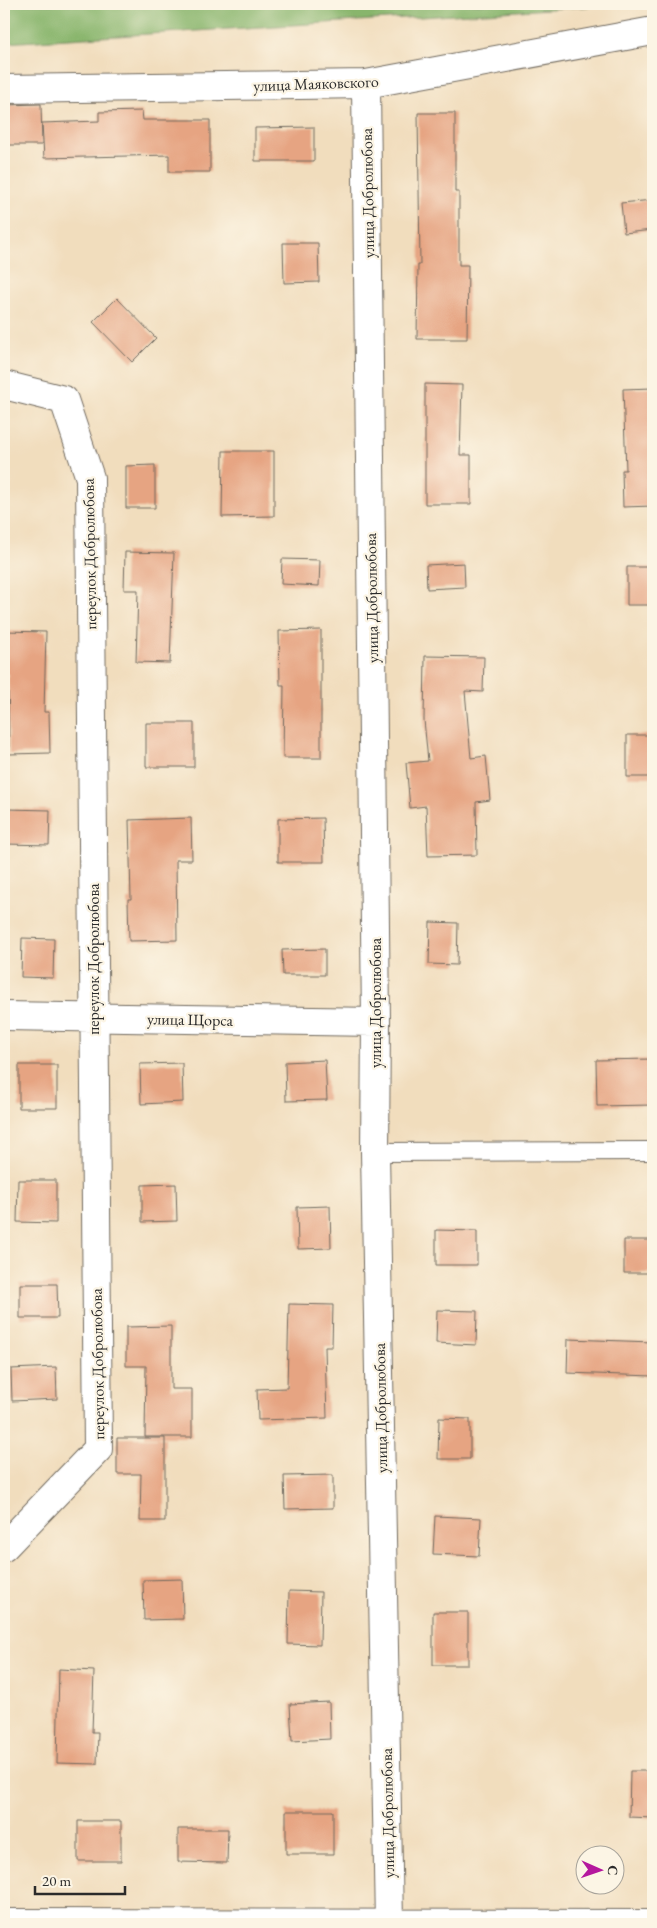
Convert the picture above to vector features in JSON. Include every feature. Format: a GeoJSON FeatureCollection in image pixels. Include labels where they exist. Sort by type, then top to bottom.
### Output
{"type":"FeatureCollection","features":[{"type":"Feature","properties":{"kind":"street","name":"улица Маяковского"},"geometry":{"type":"LineString","coordinates":[[4,89],[366,84],[653,32]]}},
{"type":"Feature","properties":{"kind":"street","name":"улица Добролюбова"},"geometry":{"type":"LineString","coordinates":[[366,84],[376,1022],[374,1923]]}},
{"type":"Feature","properties":{"kind":"street","name":"переулок Добролюбова"},"geometry":{"type":"LineString","coordinates":[[4,385],[64,400],[90,478],[98,1449],[4,1547]]}},
{"type":"Feature","properties":{"kind":"street","name":"улица Щорса"},"geometry":{"type":"LineString","coordinates":[[4,1016],[376,1022]]}},
{"type":"Feature","properties":{"kind":"street"},"geometry":{"type":"LineString","coordinates":[[4,1923],[653,1924]]}},
{"type":"Feature","properties":{"kind":"lane"},"geometry":{"type":"LineString","coordinates":[[376,1152],[653,1151]]}},
{"type":"Feature","properties":{"kind":"green space"},"geometry":{"type":"Polygon","coordinates":[[[4,4],[630,4],[4,43],[4,4]]]}},
{"type":"Feature","properties":{"kind":"building"},"geometry":{"type":"Polygon","coordinates":[[[41,104],[42,145],[4,145],[4,105],[41,104]]]}},
{"type":"Feature","properties":{"kind":"building"},"geometry":{"type":"Polygon","coordinates":[[[142,111],[143,120],[210,120],[210,172],[169,172],[169,155],[44,158],[42,123],[99,121],[99,112],[142,111]]]}},
{"type":"Feature","properties":{"kind":"building"},"geometry":{"type":"Polygon","coordinates":[[[418,113],[455,113],[455,192],[459,192],[459,265],[468,265],[467,339],[417,339],[418,265],[420,265],[418,113]]]}},
{"type":"Feature","properties":{"kind":"building"},"geometry":{"type":"Polygon","coordinates":[[[314,127],[314,161],[255,161],[255,128],[314,127]]]}},
{"type":"Feature","properties":{"kind":"building"},"geometry":{"type":"Polygon","coordinates":[[[653,200],[653,230],[624,233],[621,203],[653,200]]]}},
{"type":"Feature","properties":{"kind":"building"},"geometry":{"type":"Polygon","coordinates":[[[283,243],[318,243],[319,282],[284,283],[283,243]]]}},
{"type":"Feature","properties":{"kind":"building"},"geometry":{"type":"Polygon","coordinates":[[[117,298],[156,338],[132,362],[93,322],[117,298]]]}},
{"type":"Feature","properties":{"kind":"building"},"geometry":{"type":"Polygon","coordinates":[[[425,384],[462,385],[460,455],[471,455],[471,504],[425,504],[425,384]]]}},
{"type":"Feature","properties":{"kind":"building"},"geometry":{"type":"Polygon","coordinates":[[[653,388],[653,506],[623,507],[622,470],[626,470],[623,389],[653,388]]]}},
{"type":"Feature","properties":{"kind":"building"},"geometry":{"type":"Polygon","coordinates":[[[223,451],[274,451],[274,516],[222,517],[223,451]]]}},
{"type":"Feature","properties":{"kind":"building"},"geometry":{"type":"Polygon","coordinates":[[[155,465],[155,508],[126,508],[126,466],[155,465]]]}},
{"type":"Feature","properties":{"kind":"building"},"geometry":{"type":"Polygon","coordinates":[[[125,552],[174,553],[170,663],[136,662],[138,590],[124,590],[125,552]]]}},
{"type":"Feature","properties":{"kind":"building"},"geometry":{"type":"Polygon","coordinates":[[[282,559],[320,560],[319,586],[281,584],[282,559]]]}},
{"type":"Feature","properties":{"kind":"building"},"geometry":{"type":"Polygon","coordinates":[[[464,563],[465,587],[427,589],[426,565],[464,563]]]}},
{"type":"Feature","properties":{"kind":"building"},"geometry":{"type":"Polygon","coordinates":[[[627,567],[653,567],[653,605],[627,605],[627,567]]]}},
{"type":"Feature","properties":{"kind":"building"},"geometry":{"type":"Polygon","coordinates":[[[321,630],[321,758],[283,758],[284,685],[280,685],[279,631],[321,630]]]}},
{"type":"Feature","properties":{"kind":"building"},"geometry":{"type":"Polygon","coordinates":[[[4,631],[46,632],[44,712],[49,712],[50,753],[9,754],[8,674],[4,674],[4,631]]]}},
{"type":"Feature","properties":{"kind":"building"},"geometry":{"type":"Polygon","coordinates":[[[425,656],[484,657],[483,692],[465,691],[471,758],[486,756],[490,800],[476,802],[477,855],[428,856],[426,806],[410,808],[406,763],[428,761],[424,720],[425,656]]]}},
{"type":"Feature","properties":{"kind":"building"},"geometry":{"type":"Polygon","coordinates":[[[146,723],[194,723],[194,767],[146,767],[146,723]]]}},
{"type":"Feature","properties":{"kind":"building"},"geometry":{"type":"Polygon","coordinates":[[[627,735],[653,735],[653,777],[627,777],[627,735]]]}},
{"type":"Feature","properties":{"kind":"building"},"geometry":{"type":"Polygon","coordinates":[[[6,809],[50,810],[49,845],[6,844],[6,809]]]}},
{"type":"Feature","properties":{"kind":"building"},"geometry":{"type":"Polygon","coordinates":[[[191,818],[192,860],[176,860],[177,940],[129,941],[128,899],[131,899],[129,820],[191,818]]]}},
{"type":"Feature","properties":{"kind":"building"},"geometry":{"type":"Polygon","coordinates":[[[323,818],[324,862],[278,862],[278,819],[323,818]]]}},
{"type":"Feature","properties":{"kind":"building"},"geometry":{"type":"Polygon","coordinates":[[[430,922],[458,923],[457,965],[429,964],[430,922]]]}},
{"type":"Feature","properties":{"kind":"building"},"geometry":{"type":"Polygon","coordinates":[[[22,938],[54,939],[53,978],[21,977],[22,938]]]}},
{"type":"Feature","properties":{"kind":"building"},"geometry":{"type":"Polygon","coordinates":[[[325,949],[325,975],[283,975],[282,950],[325,949]]]}},
{"type":"Feature","properties":{"kind":"building"},"geometry":{"type":"Polygon","coordinates":[[[653,1059],[653,1105],[597,1106],[596,1060],[653,1059]]]}},
{"type":"Feature","properties":{"kind":"building"},"geometry":{"type":"Polygon","coordinates":[[[325,1060],[327,1100],[286,1101],[285,1062],[325,1060]]]}},
{"type":"Feature","properties":{"kind":"building"},"geometry":{"type":"Polygon","coordinates":[[[182,1063],[183,1102],[141,1104],[140,1064],[182,1063]]]}},
{"type":"Feature","properties":{"kind":"building"},"geometry":{"type":"Polygon","coordinates":[[[19,1065],[57,1065],[57,1108],[19,1108],[19,1065]]]}},
{"type":"Feature","properties":{"kind":"building"},"geometry":{"type":"Polygon","coordinates":[[[18,1180],[56,1180],[56,1223],[17,1222],[18,1180]]]}},
{"type":"Feature","properties":{"kind":"building"},"geometry":{"type":"Polygon","coordinates":[[[176,1184],[177,1221],[142,1222],[142,1185],[176,1184]]]}},
{"type":"Feature","properties":{"kind":"building"},"geometry":{"type":"Polygon","coordinates":[[[330,1206],[331,1248],[298,1249],[297,1207],[330,1206]]]}},
{"type":"Feature","properties":{"kind":"building"},"geometry":{"type":"Polygon","coordinates":[[[436,1230],[477,1231],[477,1265],[436,1265],[436,1230]]]}},
{"type":"Feature","properties":{"kind":"building"},"geometry":{"type":"Polygon","coordinates":[[[624,1240],[653,1240],[653,1273],[624,1273],[624,1240]]]}},
{"type":"Feature","properties":{"kind":"building"},"geometry":{"type":"Polygon","coordinates":[[[20,1284],[57,1284],[58,1318],[20,1318],[20,1284]]]}},
{"type":"Feature","properties":{"kind":"building"},"geometry":{"type":"Polygon","coordinates":[[[289,1304],[333,1305],[332,1347],[325,1347],[327,1418],[258,1420],[257,1389],[287,1388],[289,1304]]]}},
{"type":"Feature","properties":{"kind":"building"},"geometry":{"type":"Polygon","coordinates":[[[437,1310],[477,1311],[476,1345],[436,1343],[437,1310]]]}},
{"type":"Feature","properties":{"kind":"building"},"geometry":{"type":"Polygon","coordinates":[[[171,1326],[171,1389],[192,1389],[192,1437],[145,1437],[146,1366],[126,1366],[126,1327],[171,1326]]]}},
{"type":"Feature","properties":{"kind":"building"},"geometry":{"type":"Polygon","coordinates":[[[568,1339],[653,1342],[653,1376],[567,1373],[568,1339]]]}},
{"type":"Feature","properties":{"kind":"building"},"geometry":{"type":"Polygon","coordinates":[[[56,1367],[57,1399],[12,1401],[11,1369],[56,1367]]]}},
{"type":"Feature","properties":{"kind":"building"},"geometry":{"type":"Polygon","coordinates":[[[439,1418],[470,1419],[470,1459],[438,1459],[439,1418]]]}},
{"type":"Feature","properties":{"kind":"building"},"geometry":{"type":"Polygon","coordinates":[[[117,1438],[165,1438],[165,1521],[140,1521],[141,1474],[117,1474],[117,1438]]]}},
{"type":"Feature","properties":{"kind":"building"},"geometry":{"type":"Polygon","coordinates":[[[333,1475],[333,1508],[285,1509],[284,1476],[333,1475]]]}},
{"type":"Feature","properties":{"kind":"building"},"geometry":{"type":"Polygon","coordinates":[[[435,1516],[481,1518],[479,1556],[433,1554],[435,1516]]]}},
{"type":"Feature","properties":{"kind":"building"},"geometry":{"type":"Polygon","coordinates":[[[182,1579],[183,1619],[144,1620],[143,1580],[182,1579]]]}},
{"type":"Feature","properties":{"kind":"building"},"geometry":{"type":"Polygon","coordinates":[[[289,1591],[321,1592],[320,1645],[288,1644],[289,1591]]]}},
{"type":"Feature","properties":{"kind":"building"},"geometry":{"type":"Polygon","coordinates":[[[433,1612],[468,1612],[468,1665],[433,1665],[433,1612]]]}},
{"type":"Feature","properties":{"kind":"building"},"geometry":{"type":"Polygon","coordinates":[[[59,1669],[94,1671],[92,1732],[98,1732],[97,1764],[57,1763],[59,1669]]]}},
{"type":"Feature","properties":{"kind":"building"},"geometry":{"type":"Polygon","coordinates":[[[329,1702],[330,1739],[292,1741],[290,1704],[329,1702]]]}},
{"type":"Feature","properties":{"kind":"building"},"geometry":{"type":"Polygon","coordinates":[[[630,1771],[653,1771],[653,1818],[629,1817],[630,1771]]]}},
{"type":"Feature","properties":{"kind":"building"},"geometry":{"type":"Polygon","coordinates":[[[286,1811],[333,1811],[333,1854],[286,1854],[286,1811]]]}},
{"type":"Feature","properties":{"kind":"building"},"geometry":{"type":"Polygon","coordinates":[[[78,1821],[121,1821],[121,1861],[78,1861],[78,1821]]]}},
{"type":"Feature","properties":{"kind":"building"},"geometry":{"type":"Polygon","coordinates":[[[178,1829],[228,1829],[227,1863],[178,1862],[178,1829]]]}}]}
